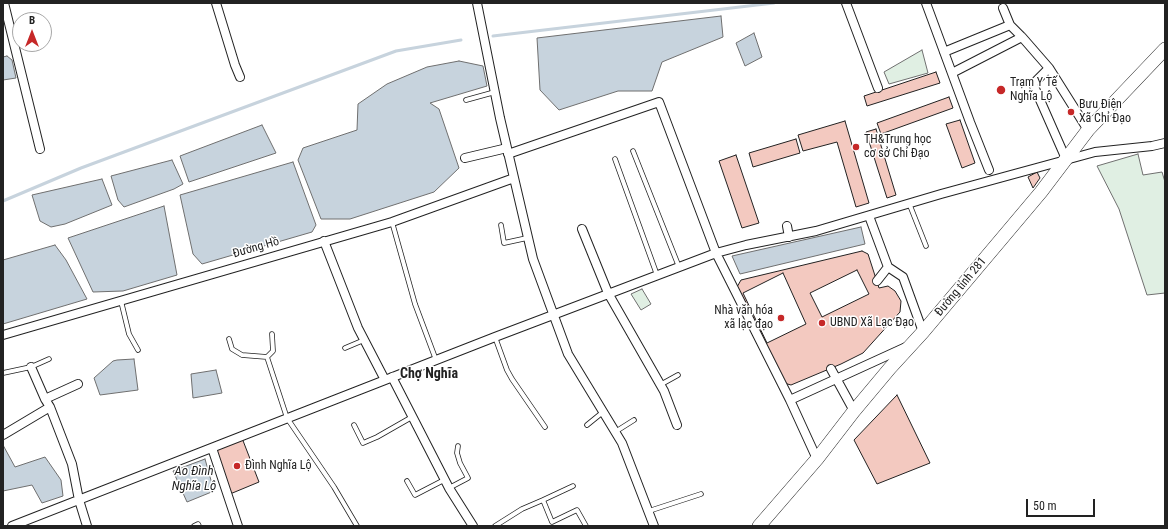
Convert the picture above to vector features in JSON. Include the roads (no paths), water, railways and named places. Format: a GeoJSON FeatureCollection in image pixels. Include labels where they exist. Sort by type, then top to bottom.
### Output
{"type":"FeatureCollection","features":[{"type":"Feature","properties":{"kind":"main road","name":"Đường tỉnh 281"},"geometry":{"type":"LineString","coordinates":[[759,526],[817,459],[854,411],[923,332],[1036,197],[1088,130],[1165,49]]}},
{"type":"Feature","properties":{"kind":"street"},"geometry":{"type":"LineString","coordinates":[[4,3],[40,149]]}},
{"type":"Feature","properties":{"kind":"street"},"geometry":{"type":"LineString","coordinates":[[216,3],[240,77]]}},
{"type":"Feature","properties":{"kind":"street"},"geometry":{"type":"LineString","coordinates":[[477,3],[532,259],[568,354],[622,443],[654,526]]}},
{"type":"Feature","properties":{"kind":"street"},"geometry":{"type":"LineString","coordinates":[[846,3],[878,88]]}},
{"type":"Feature","properties":{"kind":"street"},"geometry":{"type":"LineString","coordinates":[[926,3],[988,170]]}},
{"type":"Feature","properties":{"kind":"street"},"geometry":{"type":"LineString","coordinates":[[1003,8],[1010,25],[1048,68],[1088,130]]}},
{"type":"Feature","properties":{"kind":"street"},"geometry":{"type":"LineString","coordinates":[[944,52],[1010,25]]}},
{"type":"Feature","properties":{"kind":"street"},"geometry":{"type":"LineString","coordinates":[[952,73],[1022,37]]}},
{"type":"Feature","properties":{"kind":"street"},"geometry":{"type":"LineString","coordinates":[[1048,68],[1033,84],[1066,159]]}},
{"type":"Feature","properties":{"kind":"street"},"geometry":{"type":"LineString","coordinates":[[465,158],[508,151],[659,102],[716,254],[790,400],[817,459]]}},
{"type":"Feature","properties":{"kind":"street"},"geometry":{"type":"LineString","coordinates":[[12,526],[552,314],[716,254],[746,245],[816,231],[910,204],[939,191],[1094,152],[1152,146],[1165,143]]}},
{"type":"Feature","properties":{"kind":"street","name":"Đường Hồ"},"geometry":{"type":"LineString","coordinates":[[3,335],[392,222],[514,178]]}},
{"type":"Feature","properties":{"kind":"street"},"geometry":{"type":"LineString","coordinates":[[869,216],[888,267],[903,277],[923,332]]}},
{"type":"Feature","properties":{"kind":"street"},"geometry":{"type":"LineString","coordinates":[[787,226],[789,237]]}},
{"type":"Feature","properties":{"kind":"street"},"geometry":{"type":"LineString","coordinates":[[582,229],[608,293],[660,385],[677,425]]}},
{"type":"Feature","properties":{"kind":"street"},"geometry":{"type":"LineString","coordinates":[[324,241],[364,340],[412,417],[449,488],[473,526]]}},
{"type":"Feature","properties":{"kind":"street"},"geometry":{"type":"LineString","coordinates":[[876,281],[888,267]]}},
{"type":"Feature","properties":{"kind":"street"},"geometry":{"type":"LineString","coordinates":[[790,400],[911,345]]}},
{"type":"Feature","properties":{"kind":"street"},"geometry":{"type":"LineString","coordinates":[[30,367],[44,399],[50,407],[72,464],[79,500],[87,526]]}},
{"type":"Feature","properties":{"kind":"street"},"geometry":{"type":"LineString","coordinates":[[831,369],[854,411]]}},
{"type":"Feature","properties":{"kind":"street"},"geometry":{"type":"LineString","coordinates":[[44,399],[78,384]]}},
{"type":"Feature","properties":{"kind":"street"},"geometry":{"type":"LineString","coordinates":[[3,435],[50,407]]}},
{"type":"Feature","properties":{"kind":"street"},"geometry":{"type":"LineString","coordinates":[[212,448],[235,525]]}},
{"type":"Feature","properties":{"kind":"lane"},"geometry":{"type":"LineString","coordinates":[[466,100],[496,92]]}},
{"type":"Feature","properties":{"kind":"lane"},"geometry":{"type":"LineString","coordinates":[[633,151],[679,267]]}},
{"type":"Feature","properties":{"kind":"lane"},"geometry":{"type":"LineString","coordinates":[[615,159],[657,276]]}},
{"type":"Feature","properties":{"kind":"lane"},"geometry":{"type":"LineString","coordinates":[[910,204],[926,246]]}},
{"type":"Feature","properties":{"kind":"lane"},"geometry":{"type":"LineString","coordinates":[[392,222],[415,304],[436,360]]}},
{"type":"Feature","properties":{"kind":"lane"},"geometry":{"type":"LineString","coordinates":[[501,225],[504,243],[528,238]]}},
{"type":"Feature","properties":{"kind":"lane"},"geometry":{"type":"LineString","coordinates":[[121,300],[130,334],[138,350]]}},
{"type":"Feature","properties":{"kind":"lane"},"geometry":{"type":"LineString","coordinates":[[229,339],[232,349],[242,355],[267,357],[273,351],[272,334]]}},
{"type":"Feature","properties":{"kind":"lane"},"geometry":{"type":"LineString","coordinates":[[494,337],[509,375],[545,428]]}},
{"type":"Feature","properties":{"kind":"lane"},"geometry":{"type":"LineString","coordinates":[[345,348],[364,340]]}},
{"type":"Feature","properties":{"kind":"lane"},"geometry":{"type":"LineString","coordinates":[[267,357],[287,418],[334,487],[357,526]]}},
{"type":"Feature","properties":{"kind":"lane"},"geometry":{"type":"LineString","coordinates":[[3,373],[30,367],[49,359]]}},
{"type":"Feature","properties":{"kind":"lane"},"geometry":{"type":"LineString","coordinates":[[660,385],[678,376]]}},
{"type":"Feature","properties":{"kind":"lane"},"geometry":{"type":"LineString","coordinates":[[587,425],[603,412]]}},
{"type":"Feature","properties":{"kind":"lane"},"geometry":{"type":"LineString","coordinates":[[354,425],[363,443],[377,437],[412,417]]}},
{"type":"Feature","properties":{"kind":"lane"},"geometry":{"type":"LineString","coordinates":[[615,432],[634,420]]}},
{"type":"Feature","properties":{"kind":"lane"},"geometry":{"type":"LineString","coordinates":[[449,488],[468,478],[460,463],[457,453],[458,446]]}},
{"type":"Feature","properties":{"kind":"lane"},"geometry":{"type":"LineString","coordinates":[[407,481],[415,495],[445,480]]}},
{"type":"Feature","properties":{"kind":"lane"},"geometry":{"type":"LineString","coordinates":[[495,526],[522,509],[573,486]]}},
{"type":"Feature","properties":{"kind":"lane"},"geometry":{"type":"LineString","coordinates":[[649,511],[701,494]]}},
{"type":"Feature","properties":{"kind":"lane"},"geometry":{"type":"LineString","coordinates":[[543,500],[552,522],[577,510],[586,526]]}},
{"type":"Feature","properties":{"kind":"lane"},"geometry":{"type":"LineString","coordinates":[[194,526],[198,524],[199,526]]}},
{"type":"Feature","properties":{"kind":"water"},"geometry":{"type":"Polygon","coordinates":[[[721,16],[723,37],[662,62],[652,91],[618,91],[559,110],[540,90],[537,38],[721,16]]]}},
{"type":"Feature","properties":{"kind":"water"},"geometry":{"type":"Polygon","coordinates":[[[754,33],[762,57],[745,66],[736,43],[754,33]]]}},
{"type":"Feature","properties":{"kind":"water"},"geometry":{"type":"Polygon","coordinates":[[[7,56],[12,60],[16,78],[3,80],[3,57],[7,56]]]}},
{"type":"Feature","properties":{"kind":"water"},"geometry":{"type":"Polygon","coordinates":[[[459,61],[483,66],[487,86],[430,103],[439,109],[459,168],[434,192],[350,219],[321,219],[298,160],[303,148],[357,130],[358,104],[387,84],[427,67],[459,61]]]}},
{"type":"Feature","properties":{"kind":"water"},"geometry":{"type":"Polygon","coordinates":[[[262,125],[276,153],[189,182],[180,156],[262,125]]]}},
{"type":"Feature","properties":{"kind":"water"},"geometry":{"type":"Polygon","coordinates":[[[172,160],[183,184],[174,189],[124,207],[118,200],[111,176],[172,160]]]}},
{"type":"Feature","properties":{"kind":"water"},"geometry":{"type":"Polygon","coordinates":[[[293,162],[316,225],[312,232],[202,264],[193,254],[180,195],[293,162]]]}},
{"type":"Feature","properties":{"kind":"water"},"geometry":{"type":"Polygon","coordinates":[[[102,179],[112,205],[65,224],[51,227],[40,221],[32,195],[102,179]]]}},
{"type":"Feature","properties":{"kind":"water"},"geometry":{"type":"Polygon","coordinates":[[[164,206],[177,275],[123,291],[93,292],[68,238],[164,206]]]}},
{"type":"Feature","properties":{"kind":"water"},"geometry":{"type":"Polygon","coordinates":[[[861,227],[865,244],[740,274],[732,256],[861,227]]]}},
{"type":"Feature","properties":{"kind":"water"},"geometry":{"type":"Polygon","coordinates":[[[55,245],[66,260],[87,299],[3,324],[3,260],[55,245]]]}},
{"type":"Feature","properties":{"kind":"water"},"geometry":{"type":"Polygon","coordinates":[[[134,359],[138,390],[100,395],[94,378],[113,361],[134,359]]]}},
{"type":"Feature","properties":{"kind":"water"},"geometry":{"type":"Polygon","coordinates":[[[216,370],[222,393],[193,398],[191,374],[216,370]]]}},
{"type":"Feature","properties":{"kind":"water"},"geometry":{"type":"Polygon","coordinates":[[[3,445],[15,467],[45,457],[61,480],[63,496],[42,503],[32,485],[3,491],[3,445]]]}},
{"type":"Feature","properties":{"kind":"water","name":"Ao Đình Nghĩa Lộ"},"geometry":{"type":"Polygon","coordinates":[[[205,459],[214,491],[187,502],[173,471],[205,459]]]}},
{"type":"Feature","properties":{"kind":"waterway"},"geometry":{"type":"LineString","coordinates":[[493,36],[774,3]]}},
{"type":"Feature","properties":{"kind":"waterway"},"geometry":{"type":"LineString","coordinates":[[3,201],[81,168],[396,51],[461,40]]}},
{"type":"Feature","properties":{"kind":"place","name":"Trạm Y Tế Nghĩa Lộ"},"geometry":{"type":"Point","coordinates":[1001,90]}},
{"type":"Feature","properties":{"kind":"place","name":"Bưu Điện Xã Chỉ Đạo"},"geometry":{"type":"Point","coordinates":[1071,112]}},
{"type":"Feature","properties":{"kind":"place","name":"TH&Trung học cơ sở Chỉ Đạo"},"geometry":{"type":"Point","coordinates":[856,147]}},
{"type":"Feature","properties":{"kind":"place","name":"Nhà văn hóa xã lạc đạo"},"geometry":{"type":"Point","coordinates":[781,318]}},
{"type":"Feature","properties":{"kind":"place","name":"UBND Xã Lạc Đạo"},"geometry":{"type":"Point","coordinates":[822,323]}},
{"type":"Feature","properties":{"kind":"place","name":"Đình Nghĩa Lộ"},"geometry":{"type":"Point","coordinates":[237,466]}},
{"type":"Feature","properties":{"kind":"district","name":"Chợ Nghĩa"},"geometry":{"type":"Point","coordinates":[429,374]}}]}
